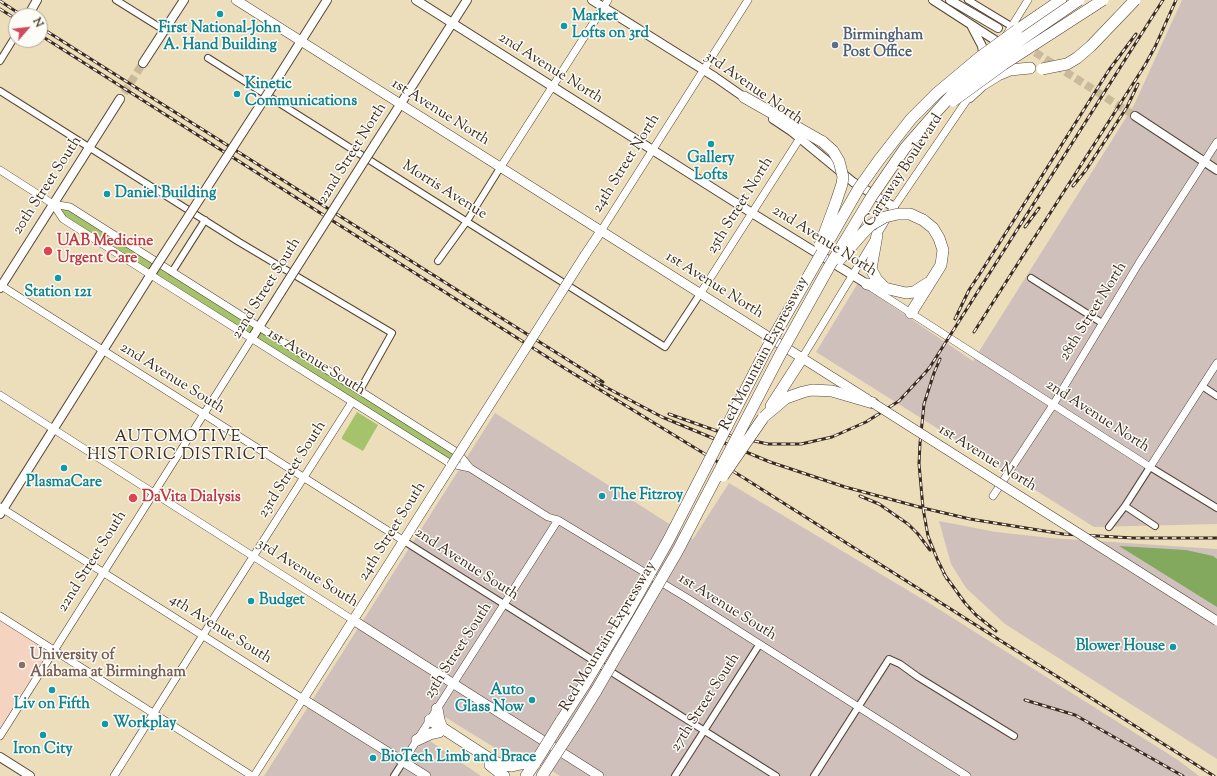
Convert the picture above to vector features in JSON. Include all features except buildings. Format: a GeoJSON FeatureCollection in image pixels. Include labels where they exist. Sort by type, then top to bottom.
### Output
{"type":"FeatureCollection","features":[{"type":"Feature","properties":{"kind":"highway"},"geometry":{"type":"LineString","coordinates":[[1014,28],[1056,0]]}},
{"type":"Feature","properties":{"kind":"highway","name":"Red Mountain Expressway"},"geometry":{"type":"LineString","coordinates":[[532,762],[573,696],[583,688],[615,635],[669,539],[766,350],[859,188],[910,119],[949,82],[1014,28],[1061,0]]}},
{"type":"Feature","properties":{"kind":"highway","name":"Red Mountain Expressway"},"geometry":{"type":"LineString","coordinates":[[548,774],[556,754],[596,691],[677,552],[780,353],[823,277],[872,196],[901,154],[938,109],[959,87],[999,55],[1079,0]]}},
{"type":"Feature","properties":{"kind":"highway"},"geometry":{"type":"LineString","coordinates":[[938,109],[960,96],[1004,64],[1103,0]]}},
{"type":"Feature","properties":{"kind":"highway"},"geometry":{"type":"LineString","coordinates":[[969,97],[982,85],[998,75],[1010,70],[1030,68],[1042,69],[1067,64],[1091,46],[1135,0]]}},
{"type":"Feature","properties":{"kind":"highway"},"geometry":{"type":"LineString","coordinates":[[1001,44],[1010,56],[1019,64],[1030,68]]}},
{"type":"Feature","properties":{"kind":"highway"},"geometry":{"type":"LineString","coordinates":[[744,98],[823,142],[833,151],[842,170],[842,184],[805,282]]}},
{"type":"Feature","properties":{"kind":"highway"},"geometry":{"type":"LineString","coordinates":[[823,277],[863,233],[879,221],[898,214],[910,214],[923,220],[933,228],[939,238],[943,250],[941,265],[934,279],[911,313]]}},
{"type":"Feature","properties":{"kind":"highway"},"geometry":{"type":"LineString","coordinates":[[877,235],[871,269],[877,280],[886,289]]}},
{"type":"Feature","properties":{"kind":"highway"},"geometry":{"type":"LineString","coordinates":[[867,284],[906,293],[914,292],[925,287],[934,279]]}},
{"type":"Feature","properties":{"kind":"highway"},"geometry":{"type":"LineString","coordinates":[[698,513],[802,358]]}},
{"type":"Feature","properties":{"kind":"highway"},"geometry":{"type":"LineString","coordinates":[[764,416],[786,398],[803,392],[822,390],[852,394],[873,403]]}},
{"type":"Feature","properties":{"kind":"highway"},"geometry":{"type":"LineString","coordinates":[[437,709],[441,730],[493,761],[503,765],[512,766],[532,762]]}},
{"type":"Feature","properties":{"kind":"highway"},"geometry":{"type":"LineString","coordinates":[[429,722],[496,768],[504,776]]}},
{"type":"Feature","properties":{"kind":"highway"},"geometry":{"type":"LineString","coordinates":[[417,740],[441,730]]}},
{"type":"Feature","properties":{"kind":"highway"},"geometry":{"type":"LineString","coordinates":[[526,776],[532,762]]}},
{"type":"Feature","properties":{"kind":"main road"},"geometry":{"type":"LineString","coordinates":[[143,63],[184,0]]}},
{"type":"Feature","properties":{"kind":"main road","name":"1st Avenue North"},"geometry":{"type":"LineString","coordinates":[[236,0],[802,358],[852,394]]}},
{"type":"Feature","properties":{"kind":"main road"},"geometry":{"type":"LineString","coordinates":[[1,510],[327,0]]}},
{"type":"Feature","properties":{"kind":"main road","name":"2nd Avenue North"},"geometry":{"type":"LineString","coordinates":[[416,0],[867,284]]}},
{"type":"Feature","properties":{"kind":"main road","name":"22nd Street North"},"geometry":{"type":"LineString","coordinates":[[326,222],[467,0]]}},
{"type":"Feature","properties":{"kind":"main road","name":"3rd Avenue North"},"geometry":{"type":"LineString","coordinates":[[592,0],[605,4],[744,98],[800,138],[853,182],[894,207]]}},
{"type":"Feature","properties":{"kind":"main road"},"geometry":{"type":"LineString","coordinates":[[933,0],[1001,44]]}},
{"type":"Feature","properties":{"kind":"main road"},"geometry":{"type":"LineString","coordinates":[[950,0],[998,28],[957,0]]}},
{"type":"Feature","properties":{"kind":"main road"},"geometry":{"type":"LineString","coordinates":[[970,24],[982,46],[985,61],[985,72]]}},
{"type":"Feature","properties":{"kind":"main road","name":"20th Street South"},"geometry":{"type":"LineString","coordinates":[[0,286],[120,99]]}},
{"type":"Feature","properties":{"kind":"main road"},"geometry":{"type":"LineString","coordinates":[[1135,116],[1217,170]]}},
{"type":"Feature","properties":{"kind":"main road","name":"22nd Street South"},"geometry":{"type":"LineString","coordinates":[[252,338],[326,222]]}},
{"type":"Feature","properties":{"kind":"main road","name":"24th Street North"},"geometry":{"type":"LineString","coordinates":[[530,343],[600,231]]}},
{"type":"Feature","properties":{"kind":"main road","name":"24th Street South"},"geometry":{"type":"LineString","coordinates":[[303,699],[530,343]]}},
{"type":"Feature","properties":{"kind":"main road","name":"1st Avenue North"},"geometry":{"type":"LineString","coordinates":[[873,403],[1217,621]]}},
{"type":"Feature","properties":{"kind":"main road","name":"3rd Avenue South"},"geometry":{"type":"LineString","coordinates":[[353,620],[599,776]]}},
{"type":"Feature","properties":{"kind":"main road","name":"4th Avenue South"},"geometry":{"type":"LineString","coordinates":[[303,699],[426,776]]}},
{"type":"Feature","properties":{"kind":"main road"},"geometry":{"type":"LineString","coordinates":[[0,757],[30,776]]}},
{"type":"Feature","properties":{"kind":"street"},"geometry":{"type":"LineString","coordinates":[[116,0],[164,30]]}},
{"type":"Feature","properties":{"kind":"street","name":"24th Street North"},"geometry":{"type":"LineString","coordinates":[[600,231],[748,0]]}},
{"type":"Feature","properties":{"kind":"street"},"geometry":{"type":"LineString","coordinates":[[968,0],[1014,28]]}},
{"type":"Feature","properties":{"kind":"street","name":"Carraway Boulevard"},"geometry":{"type":"LineString","coordinates":[[802,358],[894,207],[969,97],[1001,44],[1014,28],[1028,0]]}},
{"type":"Feature","properties":{"kind":"street"},"geometry":{"type":"LineString","coordinates":[[438,261],[467,222],[605,4]]}},
{"type":"Feature","properties":{"kind":"street"},"geometry":{"type":"LineString","coordinates":[[0,61],[8,48]]}},
{"type":"Feature","properties":{"kind":"street","name":"Morris Avenue"},"geometry":{"type":"LineString","coordinates":[[208,58],[665,347]]}},
{"type":"Feature","properties":{"kind":"street"},"geometry":{"type":"LineString","coordinates":[[0,91],[205,220],[392,333],[360,390]]}},
{"type":"Feature","properties":{"kind":"street","name":"25th Street North"},"geometry":{"type":"LineString","coordinates":[[665,347],[800,138]]}},
{"type":"Feature","properties":{"kind":"street","name":"28th Street North"},"geometry":{"type":"LineString","coordinates":[[993,496],[1053,405],[1102,323],[1217,142]]}},
{"type":"Feature","properties":{"kind":"street","name":"1st Avenue South"},"geometry":{"type":"LineString","coordinates":[[0,170],[53,204],[70,207],[458,453],[470,468],[548,517],[558,520],[687,598],[967,776]]}},
{"type":"Feature","properties":{"kind":"street","name":"1st Avenue South"},"geometry":{"type":"LineString","coordinates":[[53,204],[63,219],[152,273],[352,402],[451,464],[470,468]]}},
{"type":"Feature","properties":{"kind":"street"},"geometry":{"type":"LineString","coordinates":[[172,272],[205,220]]}},
{"type":"Feature","properties":{"kind":"street"},"geometry":{"type":"LineString","coordinates":[[1031,278],[1102,323]]}},
{"type":"Feature","properties":{"kind":"street","name":"2nd Avenue North"},"geometry":{"type":"LineString","coordinates":[[867,284],[1053,405],[1217,508]]}},
{"type":"Feature","properties":{"kind":"street","name":"2nd Avenue South"},"geometry":{"type":"LineString","coordinates":[[0,286],[776,776]]}},
{"type":"Feature","properties":{"kind":"street"},"geometry":{"type":"LineString","coordinates":[[236,328],[243,327],[245,325],[244,318]]}},
{"type":"Feature","properties":{"kind":"street","name":"22nd Street South"},"geometry":{"type":"LineString","coordinates":[[0,736],[252,338]]}},
{"type":"Feature","properties":{"kind":"street"},"geometry":{"type":"LineString","coordinates":[[1109,527],[1125,506],[1217,363]]}},
{"type":"Feature","properties":{"kind":"street"},"geometry":{"type":"LineString","coordinates":[[1202,386],[1217,396]]}},
{"type":"Feature","properties":{"kind":"street","name":"3rd Avenue South"},"geometry":{"type":"LineString","coordinates":[[0,395],[353,620]]}},
{"type":"Feature","properties":{"kind":"street","name":"23rd Street South"},"geometry":{"type":"LineString","coordinates":[[114,776],[352,402]]}},
{"type":"Feature","properties":{"kind":"street"},"geometry":{"type":"LineString","coordinates":[[1125,506],[1155,526]]}},
{"type":"Feature","properties":{"kind":"street","name":"4th Avenue South"},"geometry":{"type":"LineString","coordinates":[[1,510],[103,572],[303,699]]}},
{"type":"Feature","properties":{"kind":"street","name":"25th Street South"},"geometry":{"type":"LineString","coordinates":[[394,776],[558,520]]}},
{"type":"Feature","properties":{"kind":"street"},"geometry":{"type":"LineString","coordinates":[[0,616],[253,776]]}},
{"type":"Feature","properties":{"kind":"street","name":"27th Street South"},"geometry":{"type":"LineString","coordinates":[[675,776],[759,645]]}},
{"type":"Feature","properties":{"kind":"street"},"geometry":{"type":"LineString","coordinates":[[814,776],[889,659],[900,664],[918,677],[1014,736]]}},
{"type":"Feature","properties":{"kind":"street","name":"24th Street South"},"geometry":{"type":"LineString","coordinates":[[253,776],[303,699]]}},
{"type":"Feature","properties":{"kind":"shaded area"},"geometry":{"type":"Polygon","coordinates":[[[1182,0],[1217,0],[1217,524],[1094,527],[816,352],[858,283],[973,361],[1134,105],[1182,0]]]}},
{"type":"Feature","properties":{"kind":"shaded area"},"geometry":{"type":"Polygon","coordinates":[[[495,413],[693,539],[729,483],[929,603],[1178,760],[1199,776],[560,776],[523,752],[500,751],[445,717],[430,741],[481,776],[264,776],[495,413]]]}},
{"type":"Feature","properties":{"kind":"shaded area"},"geometry":{"type":"Polygon","coordinates":[[[939,521],[996,532],[1051,538],[1217,549],[1217,759],[1005,624],[966,588],[951,564],[939,521]]]}},
{"type":"Feature","properties":{"kind":"shaded area","name":"University of Alabama at Birmingham"},"geometry":{"type":"Polygon","coordinates":[[[0,617],[54,650],[0,736],[0,617]]]}},
{"type":"Feature","properties":{"kind":"green space"},"geometry":{"type":"Polygon","coordinates":[[[62,210],[69,210],[456,455],[463,464],[452,462],[65,216],[62,210]]]}},
{"type":"Feature","properties":{"kind":"green space"},"geometry":{"type":"Polygon","coordinates":[[[357,412],[378,425],[363,451],[342,439],[357,412]]]}},
{"type":"Feature","properties":{"kind":"green space"},"geometry":{"type":"Polygon","coordinates":[[[1119,546],[1186,550],[1213,556],[1217,559],[1217,607],[1119,546]]]}},
{"type":"Feature","properties":{"kind":"tunnel"},"geometry":{"type":"LineString","coordinates":[[1025,46],[1135,116]]}},
{"type":"Feature","properties":{"kind":"tunnel"},"geometry":{"type":"LineString","coordinates":[[124,93],[143,63]]}},
{"type":"Feature","properties":{"kind":"railway"},"geometry":{"type":"LineString","coordinates":[[669,414],[731,436],[768,444],[801,444],[832,437],[866,422],[899,401],[930,367],[1163,0]]}},
{"type":"Feature","properties":{"kind":"railway"},"geometry":{"type":"LineString","coordinates":[[974,332],[1145,65],[1155,47],[1176,0]]}},
{"type":"Feature","properties":{"kind":"railway"},"geometry":{"type":"LineString","coordinates":[[0,1],[11,8]]}},
{"type":"Feature","properties":{"kind":"railway"},"geometry":{"type":"LineString","coordinates":[[0,9],[8,14]]}},
{"type":"Feature","properties":{"kind":"railway"},"geometry":{"type":"LineString","coordinates":[[48,32],[603,382]]}},
{"type":"Feature","properties":{"kind":"railway"},"geometry":{"type":"LineString","coordinates":[[955,319],[969,290],[1109,70],[1136,34]]}},
{"type":"Feature","properties":{"kind":"railway"},"geometry":{"type":"LineString","coordinates":[[48,40],[566,369],[744,478],[1214,776]]}},
{"type":"Feature","properties":{"kind":"railway"},"geometry":{"type":"LineString","coordinates":[[1073,186],[1086,170],[1127,107],[1138,84]]}},
{"type":"Feature","properties":{"kind":"railway"},"geometry":{"type":"LineString","coordinates":[[1025,227],[1039,208]]}},
{"type":"Feature","properties":{"kind":"railway"},"geometry":{"type":"LineString","coordinates":[[940,359],[924,404],[919,464],[923,508],[928,536],[947,579]]}},
{"type":"Feature","properties":{"kind":"railway"},"geometry":{"type":"LineString","coordinates":[[596,382],[662,417],[770,462],[845,487],[923,508],[970,519],[1063,534],[1133,538],[1217,538]]}},
{"type":"Feature","properties":{"kind":"railway"},"geometry":{"type":"LineString","coordinates":[[860,496],[879,504],[908,524],[930,550]]}},
{"type":"Feature","properties":{"kind":"railway"},"geometry":{"type":"LineString","coordinates":[[944,574],[965,603],[976,615],[996,631]]}},
{"type":"Feature","properties":{"kind":"railway"},"geometry":{"type":"LineString","coordinates":[[1025,700],[1075,715],[1183,776]]}},
{"type":"Feature","properties":{"kind":"place","name":"First National-John A. Hand Building"},"geometry":{"type":"Point","coordinates":[220,14]}},
{"type":"Feature","properties":{"kind":"place","name":"Market Lofts on 3rd"},"geometry":{"type":"Point","coordinates":[564,26]}},
{"type":"Feature","properties":{"kind":"place","name":"Birmingham Post Office"},"geometry":{"type":"Point","coordinates":[835,45]}},
{"type":"Feature","properties":{"kind":"place","name":"Kinetic Communications"},"geometry":{"type":"Point","coordinates":[237,94]}},
{"type":"Feature","properties":{"kind":"place","name":"Gallery Lofts"},"geometry":{"type":"Point","coordinates":[711,144]}},
{"type":"Feature","properties":{"kind":"place","name":"Daniel Building"},"geometry":{"type":"Point","coordinates":[107,194]}},
{"type":"Feature","properties":{"kind":"place","name":"UAB Medicine Urgent Care"},"geometry":{"type":"Point","coordinates":[48,251]}},
{"type":"Feature","properties":{"kind":"place","name":"Station 121"},"geometry":{"type":"Point","coordinates":[58,278]}},
{"type":"Feature","properties":{"kind":"place","name":"PlasmaCare"},"geometry":{"type":"Point","coordinates":[64,468]}},
{"type":"Feature","properties":{"kind":"place","name":"The Fitzroy"},"geometry":{"type":"Point","coordinates":[602,496]}},
{"type":"Feature","properties":{"kind":"place","name":"DaVita Dialysis"},"geometry":{"type":"Point","coordinates":[133,498]}},
{"type":"Feature","properties":{"kind":"place","name":"Budget"},"geometry":{"type":"Point","coordinates":[251,601]}},
{"type":"Feature","properties":{"kind":"place","name":"Blower House"},"geometry":{"type":"Point","coordinates":[1173,647]}},
{"type":"Feature","properties":{"kind":"place","name":"University of Alabama at Birmingham"},"geometry":{"type":"Point","coordinates":[22,665]}},
{"type":"Feature","properties":{"kind":"place","name":"Liv on Fifth"},"geometry":{"type":"Point","coordinates":[52,690]}},
{"type":"Feature","properties":{"kind":"place","name":"Auto Glass Now"},"geometry":{"type":"Point","coordinates":[532,700]}},
{"type":"Feature","properties":{"kind":"place","name":"Workplay"},"geometry":{"type":"Point","coordinates":[105,724]}},
{"type":"Feature","properties":{"kind":"place","name":"Iron City"},"geometry":{"type":"Point","coordinates":[43,735]}},
{"type":"Feature","properties":{"kind":"place","name":"BioTech Limb and Brace"},"geometry":{"type":"Point","coordinates":[373,758]}},
{"type":"Feature","properties":{"kind":"district","name":"AUTOMOTIVE HISTORIC DISTRICT"},"geometry":{"type":"Point","coordinates":[178,447]}}]}
